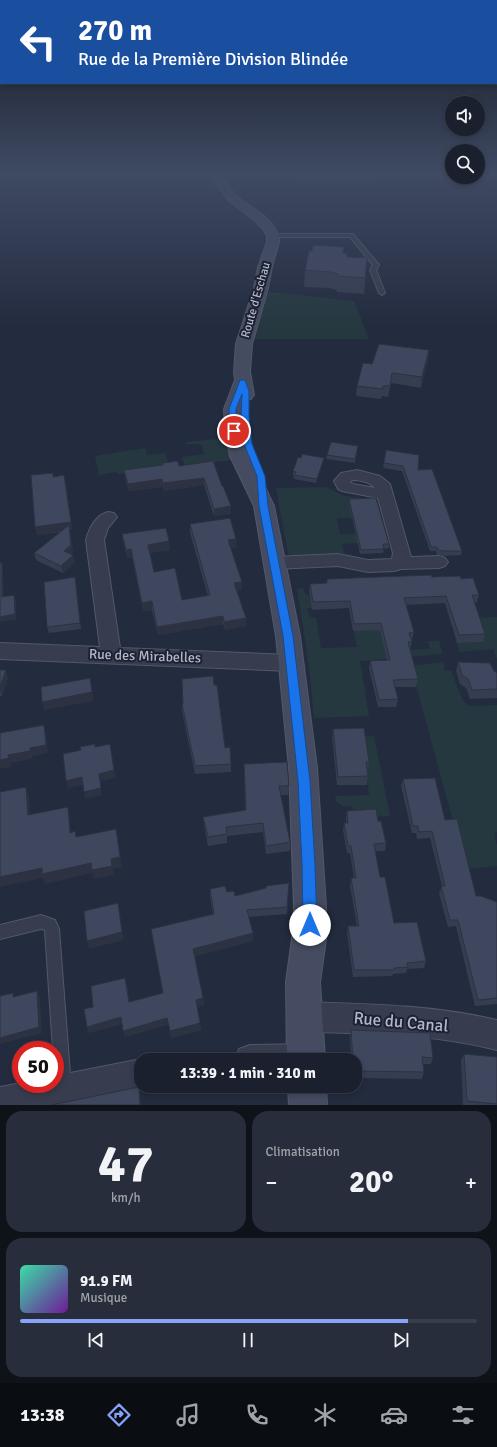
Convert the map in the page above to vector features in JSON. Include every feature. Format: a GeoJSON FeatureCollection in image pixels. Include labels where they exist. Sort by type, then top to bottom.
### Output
{"type":"FeatureCollection","features":[{"type":"Feature","properties":{"kind":"main road"},"geometry":{"type":"LineString","coordinates":[[264,224],[273,236]]}},
{"type":"Feature","properties":{"kind":"main road","name":"Route d'Eschau"},"geometry":{"type":"LineString","coordinates":[[273,236],[273,242],[264,267],[261,288],[245,339],[242,382],[232,409],[234,431],[240,456],[264,506],[284,609],[291,663],[303,775],[310,891],[310,932],[303,982],[305,1053]]}},
{"type":"Feature","properties":{"kind":"main road","name":"Route d'Eschau"},"geometry":{"type":"LineString","coordinates":[[307,1093],[308,1105]]}},
{"type":"Feature","properties":{"kind":"street"},"geometry":{"type":"LineString","coordinates":[[386,495],[402,553],[399,563]]}},
{"type":"Feature","properties":{"kind":"street"},"geometry":{"type":"LineString","coordinates":[[108,517],[101,525],[95,540],[111,655]]}},
{"type":"Feature","properties":{"kind":"street"},"geometry":{"type":"LineString","coordinates":[[275,563],[332,560],[362,566],[439,562]]}},
{"type":"Feature","properties":{"kind":"street","name":"Rue des Mirabelles"},"geometry":{"type":"LineString","coordinates":[[0,651],[291,663]]}},
{"type":"Feature","properties":{"kind":"street","name":"Rue du Canal"},"geometry":{"type":"LineString","coordinates":[[304,1017],[410,1020],[450,1025],[497,1035]]}},
{"type":"Feature","properties":{"kind":"street"},"geometry":{"type":"LineString","coordinates":[[64,1090],[134,1075]]}},
{"type":"Feature","properties":{"kind":"street"},"geometry":{"type":"LineString","coordinates":[[0,1103],[49,1093]]}},
{"type":"Feature","properties":{"kind":"lane"},"geometry":{"type":"LineString","coordinates":[[273,236],[351,235],[376,265],[372,270],[382,293]]}},
{"type":"Feature","properties":{"kind":"lane"},"geometry":{"type":"LineString","coordinates":[[0,932],[41,922],[50,925],[52,929],[60,1041]]}},
{"type":"Feature","properties":{"kind":"shaded area"},"geometry":{"type":"Polygon","coordinates":[[[252,290],[354,301],[369,339],[239,339],[252,290]]]}},
{"type":"Feature","properties":{"kind":"shaded area"},"geometry":{"type":"Polygon","coordinates":[[[226,438],[231,460],[194,465],[185,468],[182,457],[204,454],[201,444],[186,444],[186,442],[226,438]]]}},
{"type":"Feature","properties":{"kind":"shaded area"},"geometry":{"type":"Polygon","coordinates":[[[145,448],[147,455],[165,453],[169,465],[149,470],[99,475],[95,456],[145,448]]]}},
{"type":"Feature","properties":{"kind":"shaded area"},"geometry":{"type":"Polygon","coordinates":[[[326,487],[345,496],[364,498],[365,503],[353,518],[337,518],[340,534],[375,534],[358,541],[358,543],[342,544],[344,553],[290,556],[288,553],[276,488],[326,487]]]}},
{"type":"Feature","properties":{"kind":"shaded area"},"geometry":{"type":"Polygon","coordinates":[[[303,588],[306,595],[309,595],[312,608],[307,608],[310,617],[316,618],[321,648],[357,647],[354,631],[382,605],[385,651],[430,649],[428,641],[439,641],[443,654],[360,661],[369,716],[314,718],[309,666],[297,589],[303,588]]]}},
{"type":"Feature","properties":{"kind":"shaded area"},"geometry":{"type":"Polygon","coordinates":[[[497,617],[497,659],[493,649],[459,652],[457,643],[483,642],[475,618],[497,617]]]}},
{"type":"Feature","properties":{"kind":"shaded area"},"geometry":{"type":"Polygon","coordinates":[[[443,662],[445,671],[451,671],[463,701],[470,706],[497,705],[497,832],[494,833],[497,846],[497,866],[466,869],[411,666],[443,662]]]}},
{"type":"Feature","properties":{"kind":"shaded area"},"geometry":{"type":"Polygon","coordinates":[[[374,736],[390,816],[354,818],[352,806],[342,806],[336,801],[335,796],[369,795],[363,737],[374,736]]]}},
{"type":"Feature","properties":{"kind":"building"},"geometry":{"type":"Polygon","coordinates":[[[313,245],[344,247],[343,253],[347,254],[347,257],[367,258],[365,278],[338,276],[338,274],[330,272],[305,270],[309,251],[312,251],[313,245]]]}},
{"type":"Feature","properties":{"kind":"building"},"geometry":{"type":"Polygon","coordinates":[[[379,344],[429,350],[422,377],[392,373],[390,386],[383,386],[382,389],[357,386],[363,363],[372,364],[379,344]]]}},
{"type":"Feature","properties":{"kind":"building"},"geometry":{"type":"Polygon","coordinates":[[[331,442],[358,446],[355,459],[327,455],[331,442]]]}},
{"type":"Feature","properties":{"kind":"building"},"geometry":{"type":"Polygon","coordinates":[[[386,450],[419,455],[418,470],[432,469],[462,551],[444,551],[438,550],[437,547],[431,547],[403,466],[384,463],[386,450]]]}},
{"type":"Feature","properties":{"kind":"building"},"geometry":{"type":"Polygon","coordinates":[[[302,454],[324,458],[317,479],[294,475],[296,472],[293,471],[298,457],[301,458],[302,454]]]}},
{"type":"Feature","properties":{"kind":"building"},"geometry":{"type":"Polygon","coordinates":[[[178,461],[179,466],[213,461],[231,506],[214,509],[204,478],[163,483],[162,479],[128,484],[124,470],[163,465],[163,463],[178,461]]]}},
{"type":"Feature","properties":{"kind":"building"},"geometry":{"type":"Polygon","coordinates":[[[53,473],[53,477],[64,475],[71,522],[35,527],[31,475],[53,473]]]}},
{"type":"Feature","properties":{"kind":"building"},"geometry":{"type":"Polygon","coordinates":[[[376,498],[389,544],[383,544],[384,549],[361,550],[349,499],[376,498]]]}},
{"type":"Feature","properties":{"kind":"building"},"geometry":{"type":"Polygon","coordinates":[[[230,518],[236,539],[228,540],[242,582],[234,583],[246,618],[224,622],[223,616],[157,627],[152,601],[142,603],[131,549],[126,550],[122,534],[166,528],[169,541],[148,545],[154,572],[175,568],[182,600],[210,595],[190,524],[230,518]]]}},
{"type":"Feature","properties":{"kind":"building"},"geometry":{"type":"Polygon","coordinates":[[[69,525],[71,545],[64,551],[73,555],[61,566],[34,553],[69,525]]]}},
{"type":"Feature","properties":{"kind":"building"},"geometry":{"type":"Polygon","coordinates":[[[0,563],[2,563],[2,597],[14,595],[15,614],[0,617],[0,563]]]}},
{"type":"Feature","properties":{"kind":"building"},"geometry":{"type":"Polygon","coordinates":[[[431,575],[432,577],[460,576],[461,579],[473,578],[479,595],[472,595],[485,634],[459,635],[446,596],[404,598],[414,632],[409,633],[412,642],[408,642],[418,679],[393,680],[398,699],[379,700],[370,661],[390,660],[381,623],[354,624],[350,601],[313,602],[310,584],[327,583],[327,579],[431,575]]]}},
{"type":"Feature","properties":{"kind":"building"},"geometry":{"type":"Polygon","coordinates":[[[75,577],[80,623],[47,627],[44,582],[75,577]]]}},
{"type":"Feature","properties":{"kind":"building"},"geometry":{"type":"Polygon","coordinates":[[[458,662],[490,663],[494,671],[497,673],[497,689],[472,690],[468,679],[462,675],[458,662]]]}},
{"type":"Feature","properties":{"kind":"building"},"geometry":{"type":"Polygon","coordinates":[[[0,670],[6,670],[0,687],[0,670]]]}},
{"type":"Feature","properties":{"kind":"building"},"geometry":{"type":"Polygon","coordinates":[[[213,676],[214,685],[217,685],[225,748],[230,747],[231,764],[195,766],[182,704],[182,679],[213,676]]]}},
{"type":"Feature","properties":{"kind":"building"},"geometry":{"type":"Polygon","coordinates":[[[90,678],[92,692],[42,702],[41,687],[90,678]]]}},
{"type":"Feature","properties":{"kind":"building"},"geometry":{"type":"Polygon","coordinates":[[[44,725],[46,745],[30,748],[30,751],[8,755],[9,758],[0,760],[0,733],[44,725]]]}},
{"type":"Feature","properties":{"kind":"building"},"geometry":{"type":"Polygon","coordinates":[[[364,728],[369,762],[366,762],[368,776],[338,777],[333,729],[364,728]]]}},
{"type":"Feature","properties":{"kind":"building"},"geometry":{"type":"Polygon","coordinates":[[[95,744],[95,747],[110,744],[114,770],[99,774],[101,788],[84,792],[82,777],[66,781],[63,754],[81,750],[80,747],[95,744]]]}},
{"type":"Feature","properties":{"kind":"building"},"geometry":{"type":"Polygon","coordinates":[[[287,762],[289,786],[279,786],[290,842],[266,846],[263,823],[226,827],[227,834],[208,837],[203,817],[246,810],[244,764],[287,762]]]}},
{"type":"Feature","properties":{"kind":"building"},"geometry":{"type":"Polygon","coordinates":[[[435,778],[445,820],[457,819],[476,896],[481,896],[497,902],[497,998],[478,1000],[458,920],[450,920],[441,886],[445,886],[432,831],[419,832],[418,826],[413,826],[403,779],[435,778]]]}},
{"type":"Feature","properties":{"kind":"building"},"geometry":{"type":"Polygon","coordinates":[[[26,787],[28,815],[68,807],[70,833],[75,831],[76,837],[116,829],[120,857],[111,859],[112,866],[92,870],[91,863],[42,874],[42,868],[0,877],[0,792],[26,787]]]}},
{"type":"Feature","properties":{"kind":"building"},"geometry":{"type":"Polygon","coordinates":[[[376,809],[378,821],[381,821],[386,843],[374,844],[380,877],[385,877],[394,923],[417,922],[426,961],[407,963],[408,967],[394,968],[394,970],[354,970],[348,926],[359,926],[351,878],[356,878],[351,846],[348,846],[344,823],[348,823],[347,811],[376,809]]]}},
{"type":"Feature","properties":{"kind":"building"},"geometry":{"type":"Polygon","coordinates":[[[289,883],[287,907],[247,910],[253,933],[193,949],[203,998],[196,1000],[200,1023],[170,1031],[167,1018],[123,1031],[121,1017],[87,1027],[84,1009],[93,1007],[91,986],[125,978],[129,1002],[163,993],[151,929],[214,914],[210,889],[225,886],[227,892],[234,891],[235,896],[266,888],[266,886],[289,883]]]}},
{"type":"Feature","properties":{"kind":"building"},"geometry":{"type":"Polygon","coordinates":[[[118,903],[122,932],[87,941],[84,911],[118,903]]]}},
{"type":"Feature","properties":{"kind":"building"},"geometry":{"type":"Polygon","coordinates":[[[37,991],[39,1027],[0,1038],[0,996],[13,993],[13,997],[37,991]]]}},
{"type":"Feature","properties":{"kind":"building"},"geometry":{"type":"Polygon","coordinates":[[[351,1030],[430,1033],[433,1058],[422,1057],[424,1072],[362,1071],[362,1053],[353,1053],[351,1030]]]}},
{"type":"Feature","properties":{"kind":"building"},"geometry":{"type":"Polygon","coordinates":[[[464,1054],[497,1057],[497,1104],[467,1101],[464,1054]]]}},
{"type":"Feature","properties":{"kind":"building"},"geometry":{"type":"Polygon","coordinates":[[[134,1088],[134,1093],[139,1093],[140,1105],[51,1105],[134,1088]]]}},
{"type":"Feature","properties":{"kind":"route"},"geometry":{"type":"LineString","coordinates":[[234,431],[232,409],[242,382],[246,397],[244,406],[248,444],[258,467],[263,484],[264,506],[288,636],[304,781],[309,865],[310,925]]}}]}
